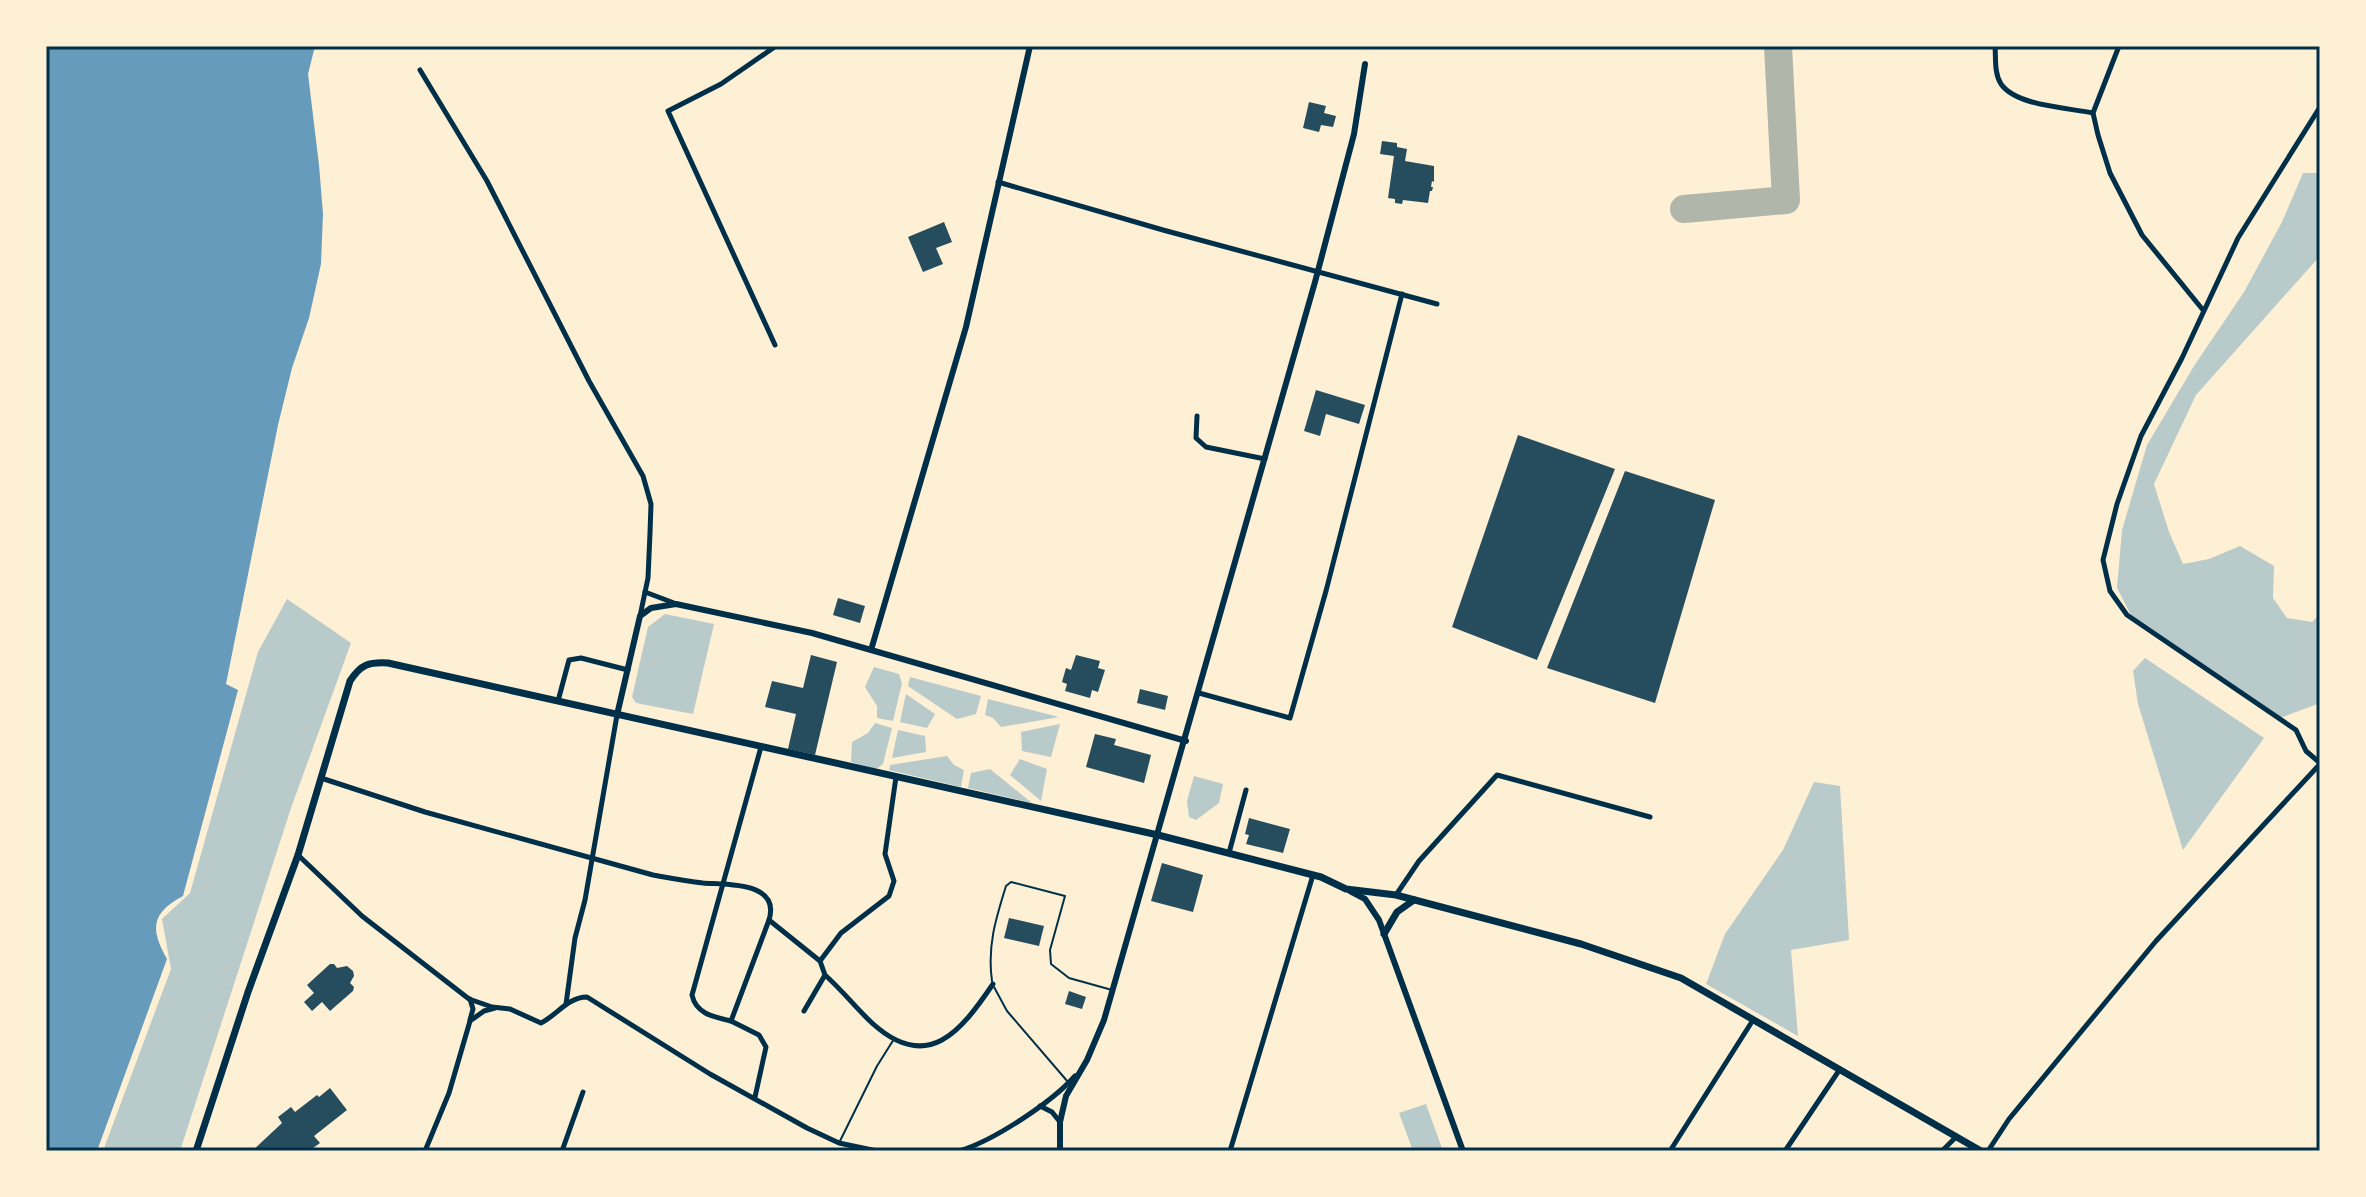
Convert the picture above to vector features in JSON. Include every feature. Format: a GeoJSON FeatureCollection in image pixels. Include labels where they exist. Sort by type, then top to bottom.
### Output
{"type":"FeatureCollection","features":[{"type":"Feature","properties":{"kind":"main road"},"geometry":{"type":"LineString","coordinates":[[196,1151],[248,992],[298,855],[350,681],[359,667],[370,662],[388,663],[1158,835],[1313,875],[1346,889],[1396,895],[1581,944],[1681,978],[1981,1151]]}},
{"type":"Feature","properties":{"kind":"main road"},"geometry":{"type":"LineString","coordinates":[[1384,934],[1397,912],[1414,900]]}},
{"type":"Feature","properties":{"kind":"street"},"geometry":{"type":"LineString","coordinates":[[775,345],[668,111],[721,84],[776,46]]}},
{"type":"Feature","properties":{"kind":"street"},"geometry":{"type":"LineString","coordinates":[[871,650],[966,327],[1030,46]]}},
{"type":"Feature","properties":{"kind":"street"},"geometry":{"type":"LineString","coordinates":[[1995,46],[1996,72],[2002,86],[2016,97],[2093,113]]}},
{"type":"Feature","properties":{"kind":"street"},"geometry":{"type":"LineString","coordinates":[[2119,46],[2093,113],[2110,173],[2142,235],[2204,310]]}},
{"type":"Feature","properties":{"kind":"street"},"geometry":{"type":"LineString","coordinates":[[959,1151],[996,1135],[1069,1083],[1087,1060],[1098,1033],[1186,741],[1317,273],[1354,134],[1365,64]]}},
{"type":"Feature","properties":{"kind":"street"},"geometry":{"type":"LineString","coordinates":[[420,70],[487,181],[589,381],[643,476],[651,504],[648,578],[617,715],[585,900],[575,938],[566,1004]]}},
{"type":"Feature","properties":{"kind":"street"},"geometry":{"type":"LineString","coordinates":[[1988,1151],[2009,1119],[2156,941],[2320,763],[2306,751],[2296,730],[2127,615],[2110,591],[2103,560],[2117,504],[2141,436],[2238,238],[2320,107]]}},
{"type":"Feature","properties":{"kind":"street"},"geometry":{"type":"LineString","coordinates":[[998,182],[1437,304]]}},
{"type":"Feature","properties":{"kind":"street"},"geometry":{"type":"LineString","coordinates":[[1199,693],[1290,718],[1402,294]]}},
{"type":"Feature","properties":{"kind":"street"},"geometry":{"type":"LineString","coordinates":[[1197,416],[1196,438],[1206,447],[1265,459]]}},
{"type":"Feature","properties":{"kind":"street"},"geometry":{"type":"LineString","coordinates":[[645,592],[676,604],[812,633],[1186,741]]}},
{"type":"Feature","properties":{"kind":"street"},"geometry":{"type":"LineString","coordinates":[[640,616],[651,608],[676,604]]}},
{"type":"Feature","properties":{"kind":"street"},"geometry":{"type":"LineString","coordinates":[[558,702],[569,660],[581,658],[628,670]]}},
{"type":"Feature","properties":{"kind":"street"},"geometry":{"type":"LineString","coordinates":[[755,1097],[766,1047],[759,1035],[731,1021],[709,1016],[694,1003],[692,995],[761,747]]}},
{"type":"Feature","properties":{"kind":"street"},"geometry":{"type":"LineString","coordinates":[[1396,895],[1419,861],[1497,775],[1650,817]]}},
{"type":"Feature","properties":{"kind":"street"},"geometry":{"type":"LineString","coordinates":[[320,777],[425,812],[653,875],[723,885],[735,883],[757,891],[770,905],[769,920],[731,1021]]}},
{"type":"Feature","properties":{"kind":"street"},"geometry":{"type":"LineString","coordinates":[[820,961],[841,933],[889,896],[894,881],[885,854],[896,777]]}},
{"type":"Feature","properties":{"kind":"street"},"geometry":{"type":"LineString","coordinates":[[1229,853],[1246,790]]}},
{"type":"Feature","properties":{"kind":"street"},"geometry":{"type":"LineString","coordinates":[[298,855],[362,916],[469,999],[510,1009],[541,1023],[576,998],[587,997],[683,1058],[807,1128],[839,1143],[877,1151]]}},
{"type":"Feature","properties":{"kind":"street"},"geometry":{"type":"LineString","coordinates":[[1230,1151],[1313,875]]}},
{"type":"Feature","properties":{"kind":"street"},"geometry":{"type":"LineString","coordinates":[[1346,889],[1365,899],[1379,920],[1463,1151]]}},
{"type":"Feature","properties":{"kind":"street"},"geometry":{"type":"LineString","coordinates":[[769,920],[820,961],[825,975],[873,1023],[894,1038],[914,1046],[941,1043],[963,1026],[993,984]]}},
{"type":"Feature","properties":{"kind":"street"},"geometry":{"type":"LineString","coordinates":[[804,1011],[825,975]]}},
{"type":"Feature","properties":{"kind":"street"},"geometry":{"type":"LineString","coordinates":[[425,1151],[449,1093],[470,1021],[473,1009],[469,999]]}},
{"type":"Feature","properties":{"kind":"street"},"geometry":{"type":"LineString","coordinates":[[470,1021],[484,1011],[499,1007]]}},
{"type":"Feature","properties":{"kind":"street"},"geometry":{"type":"LineString","coordinates":[[1670,1151],[1753,1019]]}},
{"type":"Feature","properties":{"kind":"street"},"geometry":{"type":"LineString","coordinates":[[1785,1151],[1840,1068]]}},
{"type":"Feature","properties":{"kind":"street"},"geometry":{"type":"LineString","coordinates":[[1060,1151],[1062,1108],[1076,1076]]}},
{"type":"Feature","properties":{"kind":"street"},"geometry":{"type":"LineString","coordinates":[[562,1151],[583,1092]]}},
{"type":"Feature","properties":{"kind":"street"},"geometry":{"type":"LineString","coordinates":[[1039,1105],[1052,1112],[1060,1122]]}},
{"type":"Feature","properties":{"kind":"street"},"geometry":{"type":"LineString","coordinates":[[1942,1151],[1956,1136]]}},
{"type":"Feature","properties":{"kind":"lane"},"geometry":{"type":"LineString","coordinates":[[1069,1083],[1007,1011],[993,984],[991,941],[1006,886],[1011,882],[1065,896],[1050,950],[1051,964],[1069,978],[1113,990]]}},
{"type":"Feature","properties":{"kind":"lane"},"geometry":{"type":"LineString","coordinates":[[839,1143],[894,1038]]}},
{"type":"Feature","properties":{"kind":"shaded area"},"geometry":{"type":"Polygon","coordinates":[[[2303,173],[2320,173],[2320,256],[2196,395],[2154,484],[2183,564],[2209,559],[2240,546],[2274,566],[2273,598],[2287,618],[2312,622],[2320,614],[2320,703],[2280,718],[2132,617],[2117,588],[2122,530],[2147,445],[2194,366],[2244,292],[2282,222],[2303,173]]]}},
{"type":"Feature","properties":{"kind":"shaded area"},"geometry":{"type":"Polygon","coordinates":[[[287,599],[351,643],[291,808],[180,1151],[103,1151],[171,969],[162,919],[190,893],[258,652],[287,599]]]}},
{"type":"Feature","properties":{"kind":"shaded area"},"geometry":{"type":"Polygon","coordinates":[[[665,614],[714,624],[693,714],[636,703],[632,697],[648,627],[665,614]]]}},
{"type":"Feature","properties":{"kind":"shaded area"},"geometry":{"type":"Polygon","coordinates":[[[2145,658],[2264,738],[2183,850],[2138,704],[2133,671],[2145,658]]]}},
{"type":"Feature","properties":{"kind":"shaded area"},"geometry":{"type":"Polygon","coordinates":[[[874,667],[899,674],[902,683],[893,721],[877,718],[877,706],[865,687],[874,667]]]}},
{"type":"Feature","properties":{"kind":"shaded area"},"geometry":{"type":"Polygon","coordinates":[[[910,677],[981,696],[976,714],[957,719],[908,686],[910,677]]]}},
{"type":"Feature","properties":{"kind":"shaded area"},"geometry":{"type":"Polygon","coordinates":[[[906,694],[935,714],[927,728],[900,722],[906,694]]]}},
{"type":"Feature","properties":{"kind":"shaded area"},"geometry":{"type":"Polygon","coordinates":[[[988,699],[1059,717],[1001,727],[985,715],[988,699]]]}},
{"type":"Feature","properties":{"kind":"shaded area"},"geometry":{"type":"Polygon","coordinates":[[[875,723],[892,728],[883,764],[876,769],[851,762],[852,742],[868,733],[875,723]]]}},
{"type":"Feature","properties":{"kind":"shaded area"},"geometry":{"type":"Polygon","coordinates":[[[1060,724],[1051,757],[1022,751],[1021,732],[1060,724]]]}},
{"type":"Feature","properties":{"kind":"shaded area"},"geometry":{"type":"Polygon","coordinates":[[[898,730],[925,736],[926,752],[892,758],[898,730]]]}},
{"type":"Feature","properties":{"kind":"shaded area"},"geometry":{"type":"Polygon","coordinates":[[[947,756],[954,765],[964,770],[961,787],[889,770],[890,765],[947,756]]]}},
{"type":"Feature","properties":{"kind":"shaded area"},"geometry":{"type":"Polygon","coordinates":[[[1020,759],[1047,769],[1041,801],[1010,775],[1020,759]]]}},
{"type":"Feature","properties":{"kind":"shaded area"},"geometry":{"type":"Polygon","coordinates":[[[990,769],[1032,803],[968,788],[971,773],[990,769]]]}},
{"type":"Feature","properties":{"kind":"shaded area"},"geometry":{"type":"Polygon","coordinates":[[[1194,776],[1223,784],[1219,803],[1196,820],[1189,817],[1187,801],[1194,776]]]}},
{"type":"Feature","properties":{"kind":"shaded area"},"geometry":{"type":"Polygon","coordinates":[[[1814,782],[1840,786],[1849,940],[1791,950],[1798,1036],[1706,984],[1725,934],[1783,850],[1814,782]]]}},
{"type":"Feature","properties":{"kind":"shaded area"},"geometry":{"type":"Polygon","coordinates":[[[1426,1104],[1443,1151],[1413,1151],[1399,1113],[1426,1104]]]}},
{"type":"Feature","properties":{"kind":"water"},"geometry":{"type":"Polygon","coordinates":[[[46,46],[315,46],[308,74],[323,214],[321,264],[278,425],[226,684],[238,690],[183,896],[159,915],[156,930],[167,959],[97,1151],[46,1151],[46,46]]]}},
{"type":"Feature","properties":{"kind":"building"},"geometry":{"type":"Polygon","coordinates":[[[1309,102],[1326,106],[1324,113],[1336,116],[1333,127],[1321,125],[1319,132],[1303,128],[1309,102]]]}},
{"type":"Feature","properties":{"kind":"building"},"geometry":{"type":"Polygon","coordinates":[[[1382,141],[1397,143],[1397,147],[1407,149],[1405,161],[1434,166],[1434,182],[1428,203],[1403,200],[1402,204],[1388,198],[1394,156],[1380,154],[1382,141]]]}},
{"type":"Feature","properties":{"kind":"building"},"geometry":{"type":"Polygon","coordinates":[[[944,222],[952,242],[936,248],[943,264],[923,272],[908,237],[944,222]]]}},
{"type":"Feature","properties":{"kind":"building"},"geometry":{"type":"Polygon","coordinates":[[[1316,390],[1365,405],[1359,424],[1326,414],[1320,436],[1304,431],[1316,390]]]}},
{"type":"Feature","properties":{"kind":"building"},"geometry":{"type":"Polygon","coordinates":[[[1518,435],[1615,469],[1537,660],[1452,627],[1518,435]]]}},
{"type":"Feature","properties":{"kind":"building"},"geometry":{"type":"Polygon","coordinates":[[[1625,471],[1715,500],[1655,703],[1547,668],[1625,471]]]}},
{"type":"Feature","properties":{"kind":"building"},"geometry":{"type":"Polygon","coordinates":[[[838,598],[865,606],[860,623],[833,615],[838,598]]]}},
{"type":"Feature","properties":{"kind":"building"},"geometry":{"type":"Polygon","coordinates":[[[811,655],[837,662],[815,755],[788,749],[796,714],[765,707],[772,681],[803,688],[811,655]]]}},
{"type":"Feature","properties":{"kind":"building"},"geometry":{"type":"Polygon","coordinates":[[[1076,655],[1100,661],[1098,668],[1105,670],[1098,692],[1092,690],[1090,698],[1065,691],[1067,684],[1062,682],[1066,668],[1071,670],[1076,655]]]}},
{"type":"Feature","properties":{"kind":"building"},"geometry":{"type":"Polygon","coordinates":[[[1140,689],[1168,696],[1165,710],[1137,703],[1140,689]]]}},
{"type":"Feature","properties":{"kind":"building"},"geometry":{"type":"Polygon","coordinates":[[[1095,734],[1116,739],[1114,745],[1151,755],[1144,783],[1086,767],[1095,734]]]}},
{"type":"Feature","properties":{"kind":"building"},"geometry":{"type":"Polygon","coordinates":[[[1249,818],[1290,829],[1283,853],[1246,844],[1249,818]]]}},
{"type":"Feature","properties":{"kind":"building"},"geometry":{"type":"Polygon","coordinates":[[[1162,863],[1203,875],[1193,912],[1151,901],[1162,863]]]}},
{"type":"Feature","properties":{"kind":"building"},"geometry":{"type":"Polygon","coordinates":[[[1009,918],[1044,926],[1039,946],[1004,938],[1009,918]]]}},
{"type":"Feature","properties":{"kind":"building"},"geometry":{"type":"Polygon","coordinates":[[[330,964],[337,968],[347,966],[353,971],[350,983],[353,991],[330,1011],[322,1002],[312,1011],[304,1002],[314,993],[307,985],[330,964]]]}},
{"type":"Feature","properties":{"kind":"building"},"geometry":{"type":"Polygon","coordinates":[[[1069,991],[1086,997],[1082,1009],[1065,1004],[1069,991]]]}},
{"type":"Feature","properties":{"kind":"building"},"geometry":{"type":"Polygon","coordinates":[[[330,1088],[347,1110],[314,1136],[320,1143],[309,1151],[252,1151],[282,1123],[278,1117],[291,1107],[295,1112],[330,1088]]]}},
{"type":"Feature","properties":{"kind":"taxiway"},"geometry":{"type":"LineString","coordinates":[[1684,209],[1786,200],[1778,46]]}}]}
